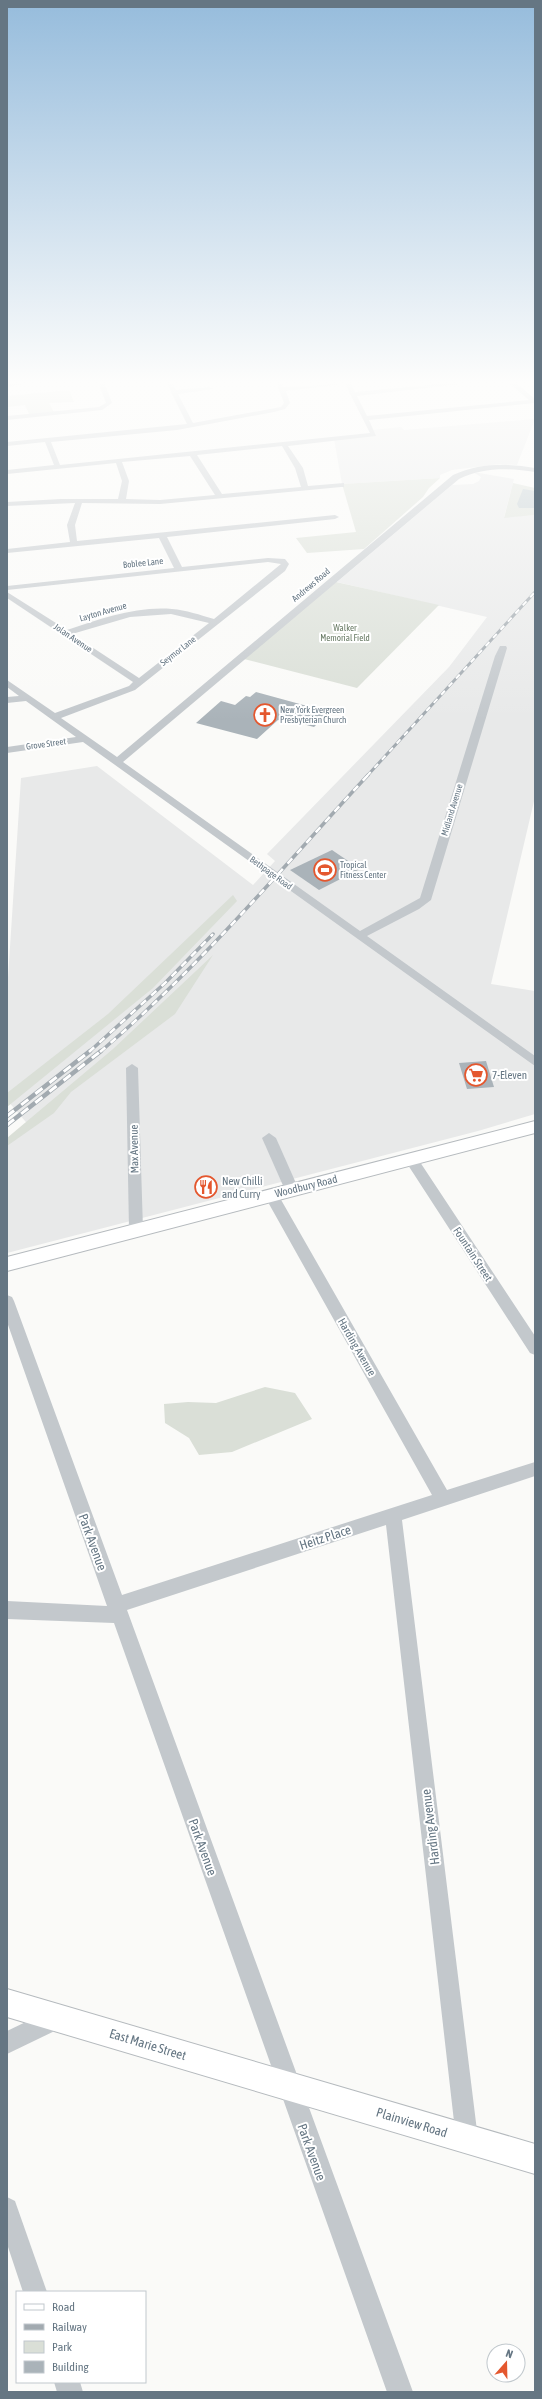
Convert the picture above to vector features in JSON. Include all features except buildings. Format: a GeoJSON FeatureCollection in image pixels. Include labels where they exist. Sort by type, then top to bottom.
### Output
{"type":"FeatureCollection","features":[{"type":"Feature","properties":{"kind":"main road","name":"Woodbury Road"},"geometry":{"type":"LineString","coordinates":[[7,1264],[535,1127]]}},
{"type":"Feature","properties":{"kind":"main road","name":"East Marie Street"},"geometry":{"type":"LineString","coordinates":[[7,2003],[288,2085]]}},
{"type":"Feature","properties":{"kind":"main road","name":"Plainview Road"},"geometry":{"type":"LineString","coordinates":[[288,2085],[535,2159]]}},
{"type":"Feature","properties":{"kind":"street"},"geometry":{"type":"LineString","coordinates":[[121,502],[123,496]]}},
{"type":"Feature","properties":{"kind":"street"},"geometry":{"type":"LineString","coordinates":[[7,504],[79,501],[160,502],[220,496]]}},
{"type":"Feature","properties":{"kind":"street","name":"Andrews Road"},"geometry":{"type":"LineString","coordinates":[[117,762],[433,496]]}},
{"type":"Feature","properties":{"kind":"street"},"geometry":{"type":"LineString","coordinates":[[74,544],[71,524],[79,501]]}},
{"type":"Feature","properties":{"kind":"street"},"geometry":{"type":"LineString","coordinates":[[7,551],[335,517]]}},
{"type":"Feature","properties":{"kind":"street"},"geometry":{"type":"LineString","coordinates":[[162,535],[179,569]]}},
{"type":"Feature","properties":{"kind":"street","name":"Boblee Lane"},"geometry":{"type":"LineString","coordinates":[[7,588],[268,560],[282,561]]}},
{"type":"Feature","properties":{"kind":"street","name":"Seymor Lane"},"geometry":{"type":"LineString","coordinates":[[54,717],[132,688],[282,570],[285,564],[282,561]]}},
{"type":"Feature","properties":{"kind":"street","name":"Jolan Avenue"},"geometry":{"type":"LineString","coordinates":[[7,594],[139,682]]}},
{"type":"Feature","properties":{"kind":"street","name":"Layton Avenue"},"geometry":{"type":"LineString","coordinates":[[66,634],[120,616],[154,611],[172,611],[216,622]]}},
{"type":"Feature","properties":{"kind":"street","name":"Midland Avenue"},"geometry":{"type":"LineString","coordinates":[[359,936],[415,907],[425,900],[498,656],[503,648]]}},
{"type":"Feature","properties":{"kind":"street","name":"Bethpage Road"},"geometry":{"type":"LineString","coordinates":[[7,683],[535,1062]]}},
{"type":"Feature","properties":{"kind":"street"},"geometry":{"type":"LineString","coordinates":[[7,700],[27,698]]}},
{"type":"Feature","properties":{"kind":"street","name":"Grove Street"},"geometry":{"type":"LineString","coordinates":[[7,750],[85,739]]}},
{"type":"Feature","properties":{"kind":"street","name":"Max Avenue"},"geometry":{"type":"LineString","coordinates":[[132,1068],[136,1230]]}},
{"type":"Feature","properties":{"kind":"street"},"geometry":{"type":"LineString","coordinates":[[269,1138],[292,1190]]}},
{"type":"Feature","properties":{"kind":"street","name":"Fountain Street"},"geometry":{"type":"LineString","coordinates":[[411,1159],[535,1349]]}},
{"type":"Feature","properties":{"kind":"street","name":"Harding Avenue"},"geometry":{"type":"LineString","coordinates":[[271,1195],[444,1498]]}},
{"type":"Feature","properties":{"kind":"street","name":"Park Avenue"},"geometry":{"type":"LineString","coordinates":[[7,1301],[288,2085],[400,2392]]}},
{"type":"Feature","properties":{"kind":"street","name":"Heitz Place"},"geometry":{"type":"LineString","coordinates":[[7,1610],[118,1610],[393,1515],[535,1469]]}},
{"type":"Feature","properties":{"kind":"street","name":"Harding Avenue"},"geometry":{"type":"LineString","coordinates":[[393,1515],[467,2139]]}},
{"type":"Feature","properties":{"kind":"street"},"geometry":{"type":"LineString","coordinates":[[7,2043],[58,2018]]}},
{"type":"Feature","properties":{"kind":"street"},"geometry":{"type":"LineString","coordinates":[[7,2210],[36,2291]]}},
{"type":"Feature","properties":{"kind":"shaded area"},"geometry":{"type":"Polygon","coordinates":[[[439,496],[510,496],[504,517],[535,515],[535,797],[491,984],[535,991],[535,1114],[478,1131],[7,1253],[7,1143],[31,1128],[7,1100],[7,993],[21,778],[97,766],[253,885],[275,861],[267,854],[449,667],[487,617],[337,582],[439,496]]]}},
{"type":"Feature","properties":{"kind":"shaded area"},"geometry":{"type":"Polygon","coordinates":[[[520,496],[535,496],[535,508],[519,508],[517,504],[520,496]]]}},
{"type":"Feature","properties":{"kind":"green space"},"geometry":{"type":"Polygon","coordinates":[[[345,496],[424,496],[364,549],[307,553],[296,538],[356,532],[345,496]]]}},
{"type":"Feature","properties":{"kind":"green space"},"geometry":{"type":"Polygon","coordinates":[[[510,496],[535,496],[535,515],[504,518],[510,496]]]}},
{"type":"Feature","properties":{"kind":"green space","name":"Walker Memorial Field"},"geometry":{"type":"Polygon","coordinates":[[[336,582],[439,605],[357,688],[240,658],[336,582]]]}},
{"type":"Feature","properties":{"kind":"green space"},"geometry":{"type":"Polygon","coordinates":[[[233,895],[237,901],[153,988],[7,1107],[7,1093],[108,1014],[233,895]]]}},
{"type":"Feature","properties":{"kind":"green space"},"geometry":{"type":"Polygon","coordinates":[[[213,955],[175,1014],[71,1092],[54,1113],[7,1146],[7,1138],[113,1049],[213,955]]]}},
{"type":"Feature","properties":{"kind":"green space"},"geometry":{"type":"Polygon","coordinates":[[[265,1387],[295,1393],[312,1419],[232,1452],[199,1455],[189,1438],[165,1423],[164,1404],[188,1402],[216,1403],[265,1387]]]}},
{"type":"Feature","properties":{"kind":"railway"},"geometry":{"type":"LineString","coordinates":[[367,776],[535,592]]}},
{"type":"Feature","properties":{"kind":"railway"},"geometry":{"type":"LineString","coordinates":[[100,1052],[136,1020],[205,953],[368,775]]}},
{"type":"Feature","properties":{"kind":"railway"},"geometry":{"type":"LineString","coordinates":[[89,1052],[165,983],[213,934]]}},
{"type":"Feature","properties":{"kind":"railway"},"geometry":{"type":"LineString","coordinates":[[7,1116],[90,1051]]}},
{"type":"Feature","properties":{"kind":"railway"},"geometry":{"type":"LineString","coordinates":[[7,1125],[101,1051]]}},
{"type":"Feature","properties":{"kind":"place","name":"New York Evergreen Presbyterian Church"},"geometry":{"type":"Point","coordinates":[265,715]}},
{"type":"Feature","properties":{"kind":"place","name":"Tropical Fitness Center"},"geometry":{"type":"Point","coordinates":[325,870]}},
{"type":"Feature","properties":{"kind":"place","name":"7-Eleven"},"geometry":{"type":"Point","coordinates":[476,1075]}},
{"type":"Feature","properties":{"kind":"place","name":"New Chilli and Curry"},"geometry":{"type":"Point","coordinates":[206,1187]}}]}
